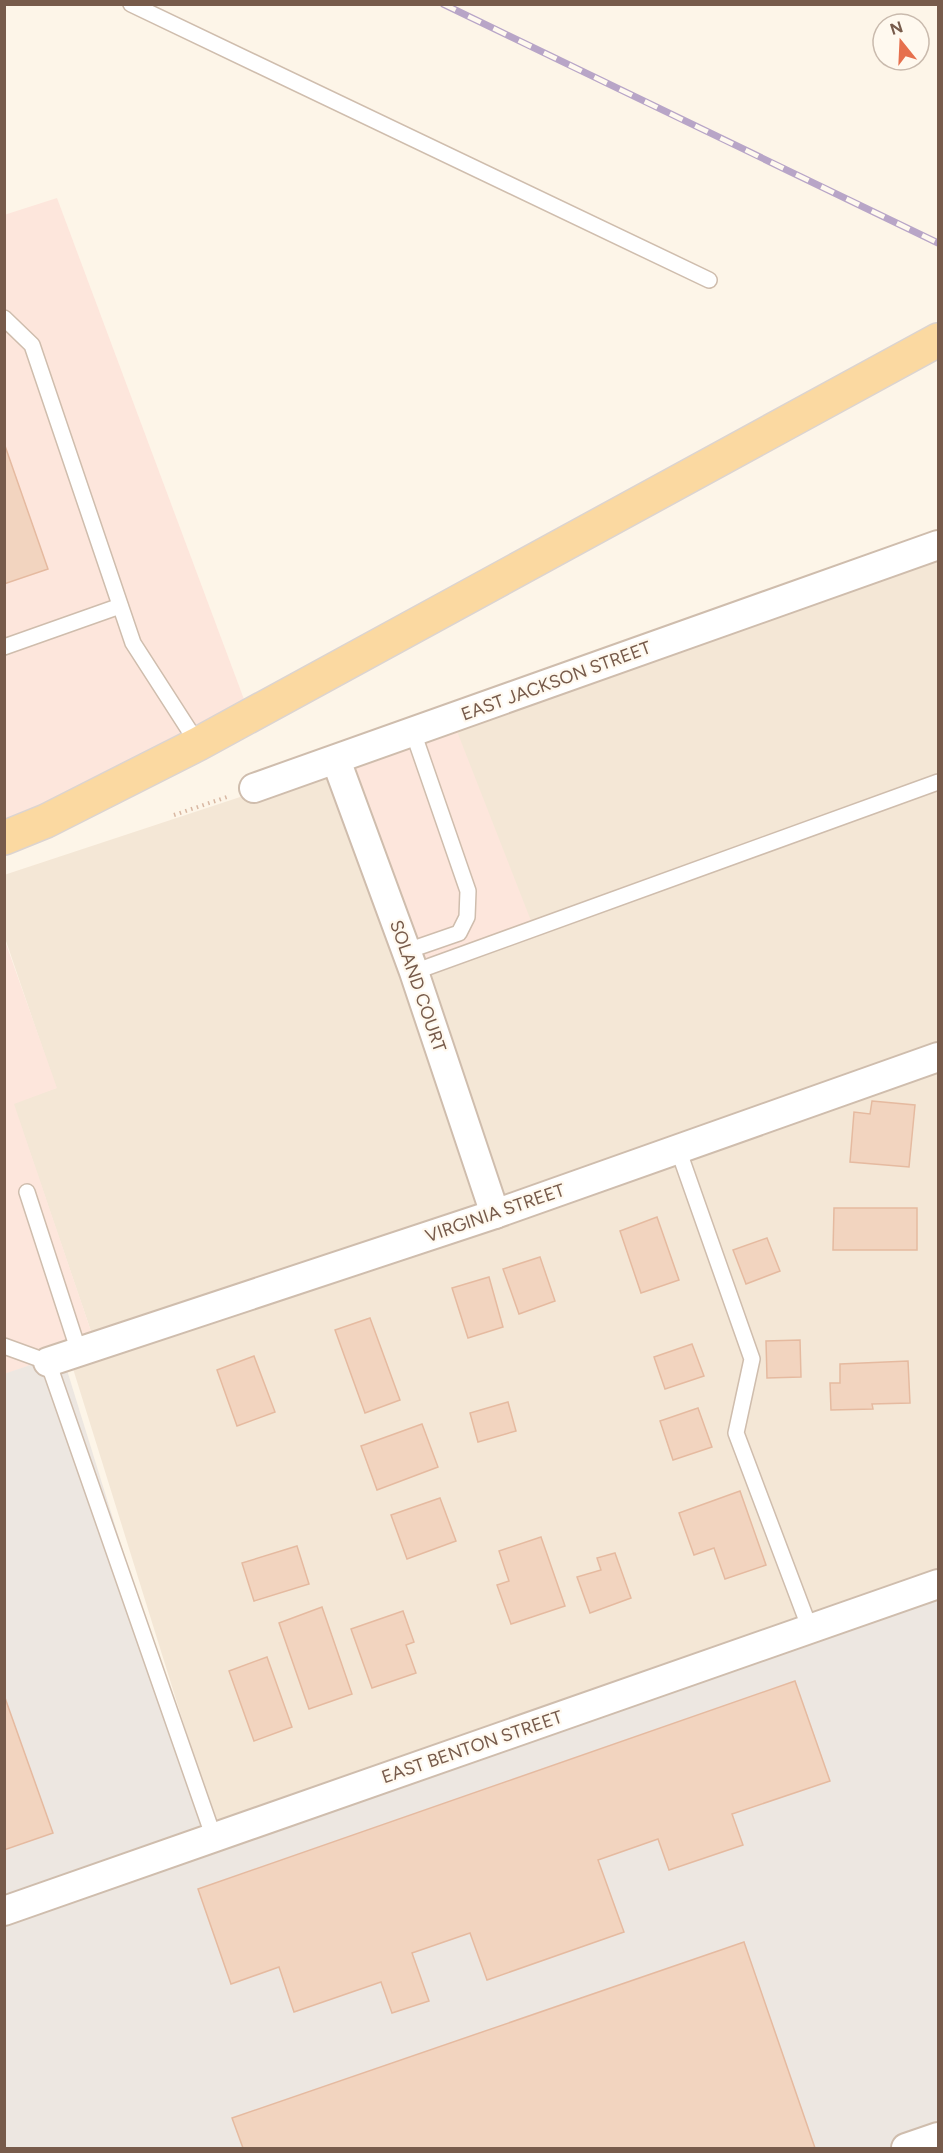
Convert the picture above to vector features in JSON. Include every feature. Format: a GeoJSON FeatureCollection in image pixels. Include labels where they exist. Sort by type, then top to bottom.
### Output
{"type":"FeatureCollection","features":[{"type":"Feature","properties":{"kind":"main road"},"geometry":{"type":"LineString","coordinates":[[4,838],[46,821],[198,744],[939,340]]}},
{"type":"Feature","properties":{"kind":"street","name":"EAST JACKSON STREET"},"geometry":{"type":"LineString","coordinates":[[254,788],[939,545]]}},
{"type":"Feature","properties":{"kind":"street","name":"SOLAND COURT"},"geometry":{"type":"LineString","coordinates":[[336,760],[410,962],[495,1214]]}},
{"type":"Feature","properties":{"kind":"street","name":"VIRGINIA STREET"},"geometry":{"type":"LineString","coordinates":[[48,1362],[495,1214],[939,1057]]}},
{"type":"Feature","properties":{"kind":"street","name":"EAST BENTON STREET"},"geometry":{"type":"LineString","coordinates":[[4,1911],[939,1584]]}},
{"type":"Feature","properties":{"kind":"street"},"geometry":{"type":"LineString","coordinates":[[906,2148],[939,2137]]}},
{"type":"Feature","properties":{"kind":"lane"},"geometry":{"type":"LineString","coordinates":[[131,4],[709,280]]}},
{"type":"Feature","properties":{"kind":"lane"},"geometry":{"type":"LineString","coordinates":[[4,318],[32,345],[133,643],[198,744]]}},
{"type":"Feature","properties":{"kind":"lane"},"geometry":{"type":"LineString","coordinates":[[4,647],[120,606]]}},
{"type":"Feature","properties":{"kind":"lane"},"geometry":{"type":"LineString","coordinates":[[410,962],[459,933],[467,917],[468,891],[413,732]]}},
{"type":"Feature","properties":{"kind":"lane"},"geometry":{"type":"LineString","coordinates":[[410,962],[939,782]]}},
{"type":"Feature","properties":{"kind":"lane"},"geometry":{"type":"LineString","coordinates":[[678,1149],[752,1359],[736,1433],[810,1629]]}},
{"type":"Feature","properties":{"kind":"lane"},"geometry":{"type":"LineString","coordinates":[[27,1192],[79,1352]]}},
{"type":"Feature","properties":{"kind":"lane"},"geometry":{"type":"LineString","coordinates":[[4,1346],[48,1362],[214,1838]]}},
{"type":"Feature","properties":{"kind":"path"},"geometry":{"type":"LineString","coordinates":[[174,815],[254,788]]}},
{"type":"Feature","properties":{"kind":"shaded area"},"geometry":{"type":"Polygon","coordinates":[[[57,198],[248,710],[4,834],[4,215],[57,198]]]}},
{"type":"Feature","properties":{"kind":"shaded area"},"geometry":{"type":"Polygon","coordinates":[[[938,548],[938,1579],[217,1831],[70,1359],[496,1213],[417,968],[453,721],[938,548]]]}},
{"type":"Feature","properties":{"kind":"shaded area"},"geometry":{"type":"Polygon","coordinates":[[[453,721],[533,926],[417,968],[339,762],[453,721]]]}},
{"type":"Feature","properties":{"kind":"shaded area"},"geometry":{"type":"Polygon","coordinates":[[[334,766],[492,1212],[95,1343],[13,1103],[56,1088],[5,938],[4,875],[334,766]]]}},
{"type":"Feature","properties":{"kind":"shaded area"},"geometry":{"type":"Polygon","coordinates":[[[4,938],[57,1088],[14,1104],[95,1343],[5,1374],[4,938]]]}},
{"type":"Feature","properties":{"kind":"shaded area"},"geometry":{"type":"Polygon","coordinates":[[[62,1354],[211,1835],[4,1907],[4,1374],[62,1354]]]}},
{"type":"Feature","properties":{"kind":"shaded area"},"geometry":{"type":"Polygon","coordinates":[[[938,1587],[938,2133],[897,2148],[5,2148],[4,1916],[938,1587]]]}},
{"type":"Feature","properties":{"kind":"building"},"geometry":{"type":"Polygon","coordinates":[[[4,443],[48,569],[4,584],[4,443]]]}},
{"type":"Feature","properties":{"kind":"building"},"geometry":{"type":"Polygon","coordinates":[[[872,1101],[915,1105],[909,1167],[850,1162],[854,1112],[870,1114],[872,1101]]]}},
{"type":"Feature","properties":{"kind":"building"},"geometry":{"type":"Polygon","coordinates":[[[834,1208],[917,1208],[917,1250],[833,1250],[834,1208]]]}},
{"type":"Feature","properties":{"kind":"building"},"geometry":{"type":"Polygon","coordinates":[[[657,1217],[679,1280],[641,1293],[620,1231],[657,1217]]]}},
{"type":"Feature","properties":{"kind":"building"},"geometry":{"type":"Polygon","coordinates":[[[767,1238],[780,1271],[746,1284],[733,1250],[767,1238]]]}},
{"type":"Feature","properties":{"kind":"building"},"geometry":{"type":"Polygon","coordinates":[[[540,1257],[555,1301],[519,1314],[503,1269],[540,1257]]]}},
{"type":"Feature","properties":{"kind":"building"},"geometry":{"type":"Polygon","coordinates":[[[489,1277],[503,1327],[468,1338],[452,1288],[489,1277]]]}},
{"type":"Feature","properties":{"kind":"building"},"geometry":{"type":"Polygon","coordinates":[[[370,1318],[400,1400],[365,1413],[335,1330],[370,1318]]]}},
{"type":"Feature","properties":{"kind":"building"},"geometry":{"type":"Polygon","coordinates":[[[800,1340],[801,1377],[767,1378],[766,1341],[800,1340]]]}},
{"type":"Feature","properties":{"kind":"building"},"geometry":{"type":"Polygon","coordinates":[[[692,1344],[704,1376],[665,1389],[654,1357],[692,1344]]]}},
{"type":"Feature","properties":{"kind":"building"},"geometry":{"type":"Polygon","coordinates":[[[254,1356],[275,1412],[237,1426],[217,1370],[254,1356]]]}},
{"type":"Feature","properties":{"kind":"building"},"geometry":{"type":"Polygon","coordinates":[[[908,1361],[910,1403],[872,1404],[873,1409],[831,1410],[830,1383],[840,1383],[840,1364],[908,1361]]]}},
{"type":"Feature","properties":{"kind":"building"},"geometry":{"type":"Polygon","coordinates":[[[508,1402],[516,1431],[478,1442],[470,1413],[508,1402]]]}},
{"type":"Feature","properties":{"kind":"building"},"geometry":{"type":"Polygon","coordinates":[[[698,1408],[712,1447],[673,1460],[660,1421],[698,1408]]]}},
{"type":"Feature","properties":{"kind":"building"},"geometry":{"type":"Polygon","coordinates":[[[422,1424],[438,1467],[377,1490],[361,1446],[422,1424]]]}},
{"type":"Feature","properties":{"kind":"building"},"geometry":{"type":"Polygon","coordinates":[[[740,1491],[766,1565],[725,1579],[714,1548],[694,1555],[679,1513],[740,1491]]]}},
{"type":"Feature","properties":{"kind":"building"},"geometry":{"type":"Polygon","coordinates":[[[440,1498],[456,1541],[407,1559],[391,1515],[440,1498]]]}},
{"type":"Feature","properties":{"kind":"building"},"geometry":{"type":"Polygon","coordinates":[[[541,1537],[565,1606],[511,1624],[497,1585],[509,1581],[499,1551],[541,1537]]]}},
{"type":"Feature","properties":{"kind":"building"},"geometry":{"type":"Polygon","coordinates":[[[297,1546],[309,1584],[254,1601],[242,1563],[297,1546]]]}},
{"type":"Feature","properties":{"kind":"building"},"geometry":{"type":"Polygon","coordinates":[[[615,1553],[631,1598],[590,1613],[577,1577],[601,1570],[597,1558],[615,1553]]]}},
{"type":"Feature","properties":{"kind":"building"},"geometry":{"type":"Polygon","coordinates":[[[322,1607],[352,1694],[309,1709],[279,1623],[322,1607]]]}},
{"type":"Feature","properties":{"kind":"building"},"geometry":{"type":"Polygon","coordinates":[[[403,1611],[414,1642],[406,1645],[416,1673],[372,1688],[351,1629],[403,1611]]]}},
{"type":"Feature","properties":{"kind":"building"},"geometry":{"type":"Polygon","coordinates":[[[267,1657],[292,1727],[254,1741],[229,1671],[267,1657]]]}},
{"type":"Feature","properties":{"kind":"building"},"geometry":{"type":"Polygon","coordinates":[[[795,1681],[830,1781],[732,1814],[743,1845],[669,1870],[658,1839],[598,1860],[624,1932],[487,1980],[470,1933],[412,1953],[429,2001],[392,2013],[381,1982],[294,2012],[279,1967],[231,1984],[198,1889],[795,1681]]]}},
{"type":"Feature","properties":{"kind":"building"},"geometry":{"type":"Polygon","coordinates":[[[4,1695],[53,1833],[4,1850],[4,1695]]]}},
{"type":"Feature","properties":{"kind":"building"},"geometry":{"type":"Polygon","coordinates":[[[744,1942],[815,2148],[243,2148],[232,2118],[744,1942]]]}},
{"type":"Feature","properties":{"kind":"railway"},"geometry":{"type":"LineString","coordinates":[[443,4],[938,243]]}}]}
